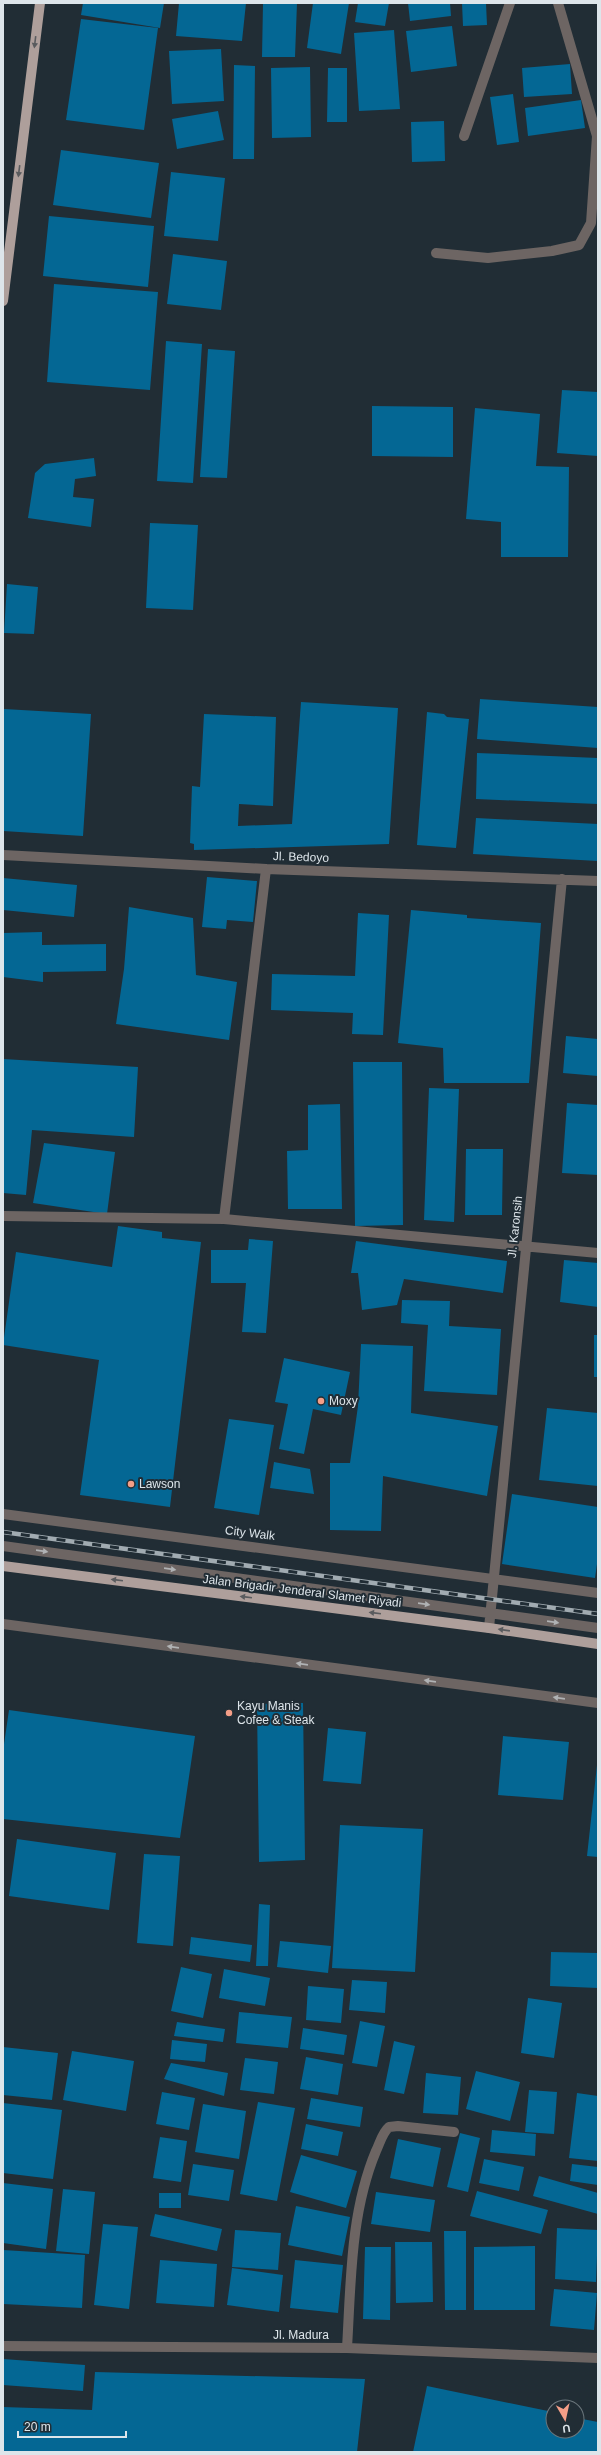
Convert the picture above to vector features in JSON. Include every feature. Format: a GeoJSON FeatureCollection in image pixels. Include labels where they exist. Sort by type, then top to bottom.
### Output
{"type":"FeatureCollection","features":[{"type":"Feature","properties":{"kind":"main road"},"geometry":{"type":"LineString","coordinates":[[3,301],[40,3]]}},
{"type":"Feature","properties":{"kind":"main road","name":"Jalan Brigadir Jenderal Slamet Riyadi"},"geometry":{"type":"LineString","coordinates":[[3,1566],[489,1628],[598,1644]]}},
{"type":"Feature","properties":{"kind":"street"},"geometry":{"type":"LineString","coordinates":[[464,136],[510,3]]}},
{"type":"Feature","properties":{"kind":"street"},"geometry":{"type":"LineString","coordinates":[[436,253],[488,258],[552,251],[579,244],[591,223],[597,136],[558,3]]}},
{"type":"Feature","properties":{"kind":"street","name":"Jl. Bedoyo"},"geometry":{"type":"LineString","coordinates":[[3,855],[266,869],[598,881]]}},
{"type":"Feature","properties":{"kind":"street"},"geometry":{"type":"LineString","coordinates":[[224,1219],[266,869]]}},
{"type":"Feature","properties":{"kind":"street","name":"Jl. Karonsih"},"geometry":{"type":"LineString","coordinates":[[489,1628],[492,1613],[494,1578],[562,879]]}},
{"type":"Feature","properties":{"kind":"street"},"geometry":{"type":"LineString","coordinates":[[3,1216],[224,1219],[598,1253]]}},
{"type":"Feature","properties":{"kind":"street","name":"City Walk"},"geometry":{"type":"LineString","coordinates":[[3,1514],[598,1593]]}},
{"type":"Feature","properties":{"kind":"street"},"geometry":{"type":"LineString","coordinates":[[3,1546],[598,1628]]}},
{"type":"Feature","properties":{"kind":"street"},"geometry":{"type":"LineString","coordinates":[[3,1624],[598,1703]]}},
{"type":"Feature","properties":{"kind":"street"},"geometry":{"type":"LineString","coordinates":[[347,2348],[356,2230],[370,2168],[384,2133],[389,2127],[394,2126],[454,2132]]}},
{"type":"Feature","properties":{"kind":"street","name":"Jl. Madura"},"geometry":{"type":"LineString","coordinates":[[3,2346],[347,2348],[598,2358]]}},
{"type":"Feature","properties":{"kind":"building"},"geometry":{"type":"Polygon","coordinates":[[[83,3],[164,3],[160,28],[81,15],[83,3]]]}},
{"type":"Feature","properties":{"kind":"building"},"geometry":{"type":"Polygon","coordinates":[[[179,3],[246,3],[242,41],[176,36],[179,3]]]}},
{"type":"Feature","properties":{"kind":"building"},"geometry":{"type":"Polygon","coordinates":[[[263,3],[297,3],[295,57],[262,57],[263,3]]]}},
{"type":"Feature","properties":{"kind":"building"},"geometry":{"type":"Polygon","coordinates":[[[313,3],[349,3],[341,54],[307,48],[313,3]]]}},
{"type":"Feature","properties":{"kind":"building"},"geometry":{"type":"Polygon","coordinates":[[[358,3],[389,3],[385,26],[355,22],[358,3]]]}},
{"type":"Feature","properties":{"kind":"building"},"geometry":{"type":"Polygon","coordinates":[[[408,3],[450,3],[451,16],[410,21],[408,3]]]}},
{"type":"Feature","properties":{"kind":"building"},"geometry":{"type":"Polygon","coordinates":[[[462,3],[486,3],[487,25],[463,26],[462,3]]]}},
{"type":"Feature","properties":{"kind":"building"},"geometry":{"type":"Polygon","coordinates":[[[81,19],[158,28],[144,130],[66,120],[81,19]]]}},
{"type":"Feature","properties":{"kind":"building"},"geometry":{"type":"Polygon","coordinates":[[[452,26],[457,66],[411,72],[406,31],[452,26]]]}},
{"type":"Feature","properties":{"kind":"building"},"geometry":{"type":"Polygon","coordinates":[[[394,30],[400,109],[359,111],[354,33],[394,30]]]}},
{"type":"Feature","properties":{"kind":"building"},"geometry":{"type":"Polygon","coordinates":[[[221,49],[224,101],[172,104],[169,51],[221,49]]]}},
{"type":"Feature","properties":{"kind":"building"},"geometry":{"type":"Polygon","coordinates":[[[570,64],[572,94],[524,97],[522,68],[570,64]]]}},
{"type":"Feature","properties":{"kind":"building"},"geometry":{"type":"Polygon","coordinates":[[[234,65],[255,66],[254,159],[233,159],[234,65]]]}},
{"type":"Feature","properties":{"kind":"building"},"geometry":{"type":"Polygon","coordinates":[[[310,67],[311,137],[272,138],[271,68],[310,67]]]}},
{"type":"Feature","properties":{"kind":"building"},"geometry":{"type":"Polygon","coordinates":[[[328,68],[347,68],[347,122],[327,122],[328,68]]]}},
{"type":"Feature","properties":{"kind":"building"},"geometry":{"type":"Polygon","coordinates":[[[513,94],[519,142],[497,145],[490,97],[513,94]]]}},
{"type":"Feature","properties":{"kind":"building"},"geometry":{"type":"Polygon","coordinates":[[[581,100],[585,128],[528,136],[525,108],[581,100]]]}},
{"type":"Feature","properties":{"kind":"building"},"geometry":{"type":"Polygon","coordinates":[[[218,111],[224,140],[177,149],[172,119],[218,111]]]}},
{"type":"Feature","properties":{"kind":"building"},"geometry":{"type":"Polygon","coordinates":[[[444,121],[445,161],[412,162],[411,122],[444,121]]]}},
{"type":"Feature","properties":{"kind":"building"},"geometry":{"type":"Polygon","coordinates":[[[61,150],[159,163],[151,218],[53,205],[61,150]]]}},
{"type":"Feature","properties":{"kind":"building"},"geometry":{"type":"Polygon","coordinates":[[[171,172],[225,178],[218,241],[164,236],[171,172]]]}},
{"type":"Feature","properties":{"kind":"building"},"geometry":{"type":"Polygon","coordinates":[[[49,216],[154,226],[148,287],[43,276],[49,216]]]}},
{"type":"Feature","properties":{"kind":"building"},"geometry":{"type":"Polygon","coordinates":[[[173,254],[227,261],[221,310],[167,304],[173,254]]]}},
{"type":"Feature","properties":{"kind":"building"},"geometry":{"type":"Polygon","coordinates":[[[54,284],[158,292],[150,390],[47,382],[54,284]]]}},
{"type":"Feature","properties":{"kind":"building"},"geometry":{"type":"Polygon","coordinates":[[[166,341],[202,344],[193,483],[157,481],[166,341]]]}},
{"type":"Feature","properties":{"kind":"building"},"geometry":{"type":"Polygon","coordinates":[[[208,349],[235,351],[227,478],[200,477],[208,349]]]}},
{"type":"Feature","properties":{"kind":"building"},"geometry":{"type":"Polygon","coordinates":[[[562,390],[598,392],[598,456],[557,453],[562,390]]]}},
{"type":"Feature","properties":{"kind":"building"},"geometry":{"type":"Polygon","coordinates":[[[372,406],[453,407],[453,457],[372,456],[372,406]]]}},
{"type":"Feature","properties":{"kind":"building"},"geometry":{"type":"Polygon","coordinates":[[[475,408],[540,414],[536,466],[569,467],[568,557],[501,557],[501,522],[466,519],[475,408]]]}},
{"type":"Feature","properties":{"kind":"building"},"geometry":{"type":"Polygon","coordinates":[[[94,458],[96,476],[75,479],[73,497],[94,499],[91,527],[28,518],[35,473],[45,464],[94,458]]]}},
{"type":"Feature","properties":{"kind":"building"},"geometry":{"type":"Polygon","coordinates":[[[150,523],[198,525],[193,610],[146,608],[150,523]]]}},
{"type":"Feature","properties":{"kind":"building"},"geometry":{"type":"Polygon","coordinates":[[[7,584],[38,587],[34,634],[4,633],[7,584]]]}},
{"type":"Feature","properties":{"kind":"building"},"geometry":{"type":"Polygon","coordinates":[[[480,699],[598,707],[598,748],[477,739],[480,699]]]}},
{"type":"Feature","properties":{"kind":"building"},"geometry":{"type":"Polygon","coordinates":[[[301,702],[398,708],[389,844],[194,850],[194,844],[190,843],[192,786],[200,787],[204,714],[276,717],[273,806],[239,804],[238,826],[292,824],[301,702]]]}},
{"type":"Feature","properties":{"kind":"building"},"geometry":{"type":"Polygon","coordinates":[[[4,709],[91,714],[83,836],[3,831],[4,709]]]}},
{"type":"Feature","properties":{"kind":"building"},"geometry":{"type":"Polygon","coordinates":[[[427,712],[444,714],[447,717],[469,719],[456,848],[417,845],[427,712]]]}},
{"type":"Feature","properties":{"kind":"building"},"geometry":{"type":"Polygon","coordinates":[[[477,753],[598,758],[598,804],[476,799],[477,753]]]}},
{"type":"Feature","properties":{"kind":"building"},"geometry":{"type":"Polygon","coordinates":[[[476,818],[598,824],[598,861],[473,854],[476,818]]]}},
{"type":"Feature","properties":{"kind":"building"},"geometry":{"type":"Polygon","coordinates":[[[207,877],[257,881],[253,922],[227,920],[226,929],[202,927],[207,877]]]}},
{"type":"Feature","properties":{"kind":"building"},"geometry":{"type":"Polygon","coordinates":[[[3,878],[77,885],[74,917],[3,910],[3,878]]]}},
{"type":"Feature","properties":{"kind":"building"},"geometry":{"type":"Polygon","coordinates":[[[129,907],[193,918],[196,975],[237,982],[229,1040],[116,1024],[124,969],[129,907]]]}},
{"type":"Feature","properties":{"kind":"building"},"geometry":{"type":"Polygon","coordinates":[[[411,910],[467,915],[467,918],[541,923],[529,1083],[444,1083],[443,1048],[398,1043],[411,910]]]}},
{"type":"Feature","properties":{"kind":"building"},"geometry":{"type":"Polygon","coordinates":[[[358,913],[389,915],[383,1035],[352,1034],[353,1013],[271,1010],[272,974],[355,976],[358,913]]]}},
{"type":"Feature","properties":{"kind":"building"},"geometry":{"type":"Polygon","coordinates":[[[42,932],[42,945],[106,944],[106,971],[43,972],[43,982],[3,977],[3,933],[42,932]]]}},
{"type":"Feature","properties":{"kind":"building"},"geometry":{"type":"Polygon","coordinates":[[[566,1036],[598,1039],[598,1076],[563,1073],[566,1036]]]}},
{"type":"Feature","properties":{"kind":"building"},"geometry":{"type":"Polygon","coordinates":[[[3,1059],[138,1067],[134,1137],[32,1130],[26,1195],[3,1193],[3,1059]]]}},
{"type":"Feature","properties":{"kind":"building"},"geometry":{"type":"Polygon","coordinates":[[[353,1062],[402,1062],[403,1225],[355,1226],[353,1062]]]}},
{"type":"Feature","properties":{"kind":"building"},"geometry":{"type":"Polygon","coordinates":[[[429,1088],[459,1089],[454,1222],[424,1220],[429,1088]]]}},
{"type":"Feature","properties":{"kind":"building"},"geometry":{"type":"Polygon","coordinates":[[[567,1103],[598,1105],[598,1175],[562,1173],[567,1103]]]}},
{"type":"Feature","properties":{"kind":"building"},"geometry":{"type":"Polygon","coordinates":[[[340,1104],[342,1209],[288,1209],[287,1151],[308,1150],[308,1105],[340,1104]]]}},
{"type":"Feature","properties":{"kind":"building"},"geometry":{"type":"Polygon","coordinates":[[[44,1143],[115,1152],[107,1214],[33,1203],[44,1143]]]}},
{"type":"Feature","properties":{"kind":"building"},"geometry":{"type":"Polygon","coordinates":[[[466,1149],[503,1149],[502,1215],[465,1215],[466,1149]]]}},
{"type":"Feature","properties":{"kind":"building"},"geometry":{"type":"Polygon","coordinates":[[[118,1226],[162,1232],[162,1238],[201,1242],[170,1507],[80,1495],[99,1360],[3,1345],[16,1252],[112,1267],[118,1226]]]}},
{"type":"Feature","properties":{"kind":"building"},"geometry":{"type":"Polygon","coordinates":[[[249,1239],[273,1241],[266,1333],[242,1332],[246,1283],[211,1283],[211,1250],[248,1250],[249,1239]]]}},
{"type":"Feature","properties":{"kind":"building"},"geometry":{"type":"Polygon","coordinates":[[[356,1241],[507,1261],[503,1293],[404,1279],[397,1305],[362,1310],[358,1273],[351,1273],[356,1241]]]}},
{"type":"Feature","properties":{"kind":"building"},"geometry":{"type":"Polygon","coordinates":[[[564,1260],[598,1263],[598,1307],[560,1302],[564,1260]]]}},
{"type":"Feature","properties":{"kind":"building"},"geometry":{"type":"Polygon","coordinates":[[[402,1300],[450,1301],[449,1326],[501,1329],[497,1395],[424,1391],[428,1325],[401,1323],[402,1300]]]}},
{"type":"Feature","properties":{"kind":"building"},"geometry":{"type":"Polygon","coordinates":[[[594,1335],[598,1335],[598,1377],[594,1377],[594,1335]]]}},
{"type":"Feature","properties":{"kind":"building"},"geometry":{"type":"Polygon","coordinates":[[[361,1344],[413,1346],[411,1413],[498,1426],[487,1496],[383,1476],[381,1531],[330,1530],[330,1463],[350,1463],[358,1406],[361,1344]]]}},
{"type":"Feature","properties":{"kind":"building"},"geometry":{"type":"Polygon","coordinates":[[[284,1358],[350,1372],[341,1415],[313,1409],[304,1454],[279,1449],[288,1404],[275,1402],[284,1358]]]}},
{"type":"Feature","properties":{"kind":"building"},"geometry":{"type":"Polygon","coordinates":[[[547,1408],[598,1413],[598,1486],[539,1480],[547,1408]]]}},
{"type":"Feature","properties":{"kind":"building"},"geometry":{"type":"Polygon","coordinates":[[[229,1419],[274,1425],[259,1515],[214,1508],[229,1419]]]}},
{"type":"Feature","properties":{"kind":"building"},"geometry":{"type":"Polygon","coordinates":[[[274,1462],[310,1469],[314,1494],[270,1488],[274,1462]]]}},
{"type":"Feature","properties":{"kind":"building"},"geometry":{"type":"Polygon","coordinates":[[[512,1494],[598,1507],[598,1557],[595,1578],[502,1564],[512,1494]]]}},
{"type":"Feature","properties":{"kind":"building"},"geometry":{"type":"Polygon","coordinates":[[[303,1703],[305,1860],[259,1862],[257,1704],[303,1703]]]}},
{"type":"Feature","properties":{"kind":"building"},"geometry":{"type":"Polygon","coordinates":[[[9,1710],[195,1736],[180,1838],[3,1819],[3,1751],[9,1710]]]}},
{"type":"Feature","properties":{"kind":"building"},"geometry":{"type":"Polygon","coordinates":[[[328,1728],[366,1732],[361,1784],[323,1781],[328,1728]]]}},
{"type":"Feature","properties":{"kind":"building"},"geometry":{"type":"Polygon","coordinates":[[[503,1736],[569,1742],[563,1800],[498,1795],[503,1736]]]}},
{"type":"Feature","properties":{"kind":"building"},"geometry":{"type":"Polygon","coordinates":[[[597,1765],[598,1766],[598,1857],[587,1856],[597,1765]]]}},
{"type":"Feature","properties":{"kind":"building"},"geometry":{"type":"Polygon","coordinates":[[[340,1825],[423,1829],[415,1972],[332,1968],[340,1825]]]}},
{"type":"Feature","properties":{"kind":"building"},"geometry":{"type":"Polygon","coordinates":[[[17,1839],[116,1853],[109,1910],[9,1896],[17,1839]]]}},
{"type":"Feature","properties":{"kind":"building"},"geometry":{"type":"Polygon","coordinates":[[[144,1854],[180,1856],[173,1946],[137,1943],[144,1854]]]}},
{"type":"Feature","properties":{"kind":"building"},"geometry":{"type":"Polygon","coordinates":[[[259,1904],[270,1905],[268,1966],[256,1966],[259,1904]]]}},
{"type":"Feature","properties":{"kind":"building"},"geometry":{"type":"Polygon","coordinates":[[[191,1937],[252,1945],[250,1962],[189,1954],[191,1937]]]}},
{"type":"Feature","properties":{"kind":"building"},"geometry":{"type":"Polygon","coordinates":[[[280,1941],[331,1946],[328,1973],[277,1967],[280,1941]]]}},
{"type":"Feature","properties":{"kind":"building"},"geometry":{"type":"Polygon","coordinates":[[[551,1952],[598,1953],[598,1988],[550,1986],[551,1952]]]}},
{"type":"Feature","properties":{"kind":"building"},"geometry":{"type":"Polygon","coordinates":[[[181,1967],[212,1974],[203,2018],[171,2011],[181,1967]]]}},
{"type":"Feature","properties":{"kind":"building"},"geometry":{"type":"Polygon","coordinates":[[[224,1969],[270,1978],[265,2006],[219,1998],[224,1969]]]}},
{"type":"Feature","properties":{"kind":"building"},"geometry":{"type":"Polygon","coordinates":[[[352,1980],[387,1982],[385,2013],[349,2010],[352,1980]]]}},
{"type":"Feature","properties":{"kind":"building"},"geometry":{"type":"Polygon","coordinates":[[[308,1986],[344,1989],[341,2023],[306,2020],[308,1986]]]}},
{"type":"Feature","properties":{"kind":"building"},"geometry":{"type":"Polygon","coordinates":[[[528,1998],[562,2003],[554,2058],[521,2053],[528,1998]]]}},
{"type":"Feature","properties":{"kind":"building"},"geometry":{"type":"Polygon","coordinates":[[[239,2012],[292,2017],[288,2048],[236,2043],[239,2012]]]}},
{"type":"Feature","properties":{"kind":"building"},"geometry":{"type":"Polygon","coordinates":[[[360,2021],[385,2026],[377,2067],[352,2063],[360,2021]]]}},
{"type":"Feature","properties":{"kind":"building"},"geometry":{"type":"Polygon","coordinates":[[[177,2022],[225,2029],[223,2042],[174,2036],[177,2022]]]}},
{"type":"Feature","properties":{"kind":"building"},"geometry":{"type":"Polygon","coordinates":[[[303,2028],[347,2035],[344,2055],[300,2049],[303,2028]]]}},
{"type":"Feature","properties":{"kind":"building"},"geometry":{"type":"Polygon","coordinates":[[[172,2040],[207,2044],[205,2062],[170,2059],[172,2040]]]}},
{"type":"Feature","properties":{"kind":"building"},"geometry":{"type":"Polygon","coordinates":[[[394,2041],[415,2046],[404,2094],[384,2090],[394,2041]]]}},
{"type":"Feature","properties":{"kind":"building"},"geometry":{"type":"Polygon","coordinates":[[[3,2047],[58,2053],[52,2100],[3,2095],[3,2047]]]}},
{"type":"Feature","properties":{"kind":"building"},"geometry":{"type":"Polygon","coordinates":[[[72,2051],[134,2061],[126,2111],[63,2100],[72,2051]]]}},
{"type":"Feature","properties":{"kind":"building"},"geometry":{"type":"Polygon","coordinates":[[[306,2057],[343,2064],[338,2095],[300,2089],[306,2057]]]}},
{"type":"Feature","properties":{"kind":"building"},"geometry":{"type":"Polygon","coordinates":[[[245,2058],[278,2062],[274,2094],[240,2090],[245,2058]]]}},
{"type":"Feature","properties":{"kind":"building"},"geometry":{"type":"Polygon","coordinates":[[[171,2063],[228,2073],[224,2096],[164,2079],[171,2063]]]}},
{"type":"Feature","properties":{"kind":"building"},"geometry":{"type":"Polygon","coordinates":[[[476,2071],[520,2082],[510,2121],[466,2109],[476,2071]]]}},
{"type":"Feature","properties":{"kind":"building"},"geometry":{"type":"Polygon","coordinates":[[[426,2073],[461,2077],[458,2115],[423,2113],[426,2073]]]}},
{"type":"Feature","properties":{"kind":"building"},"geometry":{"type":"Polygon","coordinates":[[[529,2090],[557,2092],[554,2134],[525,2132],[529,2090]]]}},
{"type":"Feature","properties":{"kind":"building"},"geometry":{"type":"Polygon","coordinates":[[[162,2092],[195,2098],[189,2130],[156,2124],[162,2092]]]}},
{"type":"Feature","properties":{"kind":"building"},"geometry":{"type":"Polygon","coordinates":[[[577,2093],[598,2096],[598,2161],[569,2158],[577,2093]]]}},
{"type":"Feature","properties":{"kind":"building"},"geometry":{"type":"Polygon","coordinates":[[[311,2098],[363,2107],[360,2127],[307,2119],[311,2098]]]}},
{"type":"Feature","properties":{"kind":"building"},"geometry":{"type":"Polygon","coordinates":[[[258,2102],[295,2108],[277,2201],[240,2194],[258,2102]]]}},
{"type":"Feature","properties":{"kind":"building"},"geometry":{"type":"Polygon","coordinates":[[[3,2103],[62,2110],[53,2179],[3,2173],[3,2103]]]}},
{"type":"Feature","properties":{"kind":"building"},"geometry":{"type":"Polygon","coordinates":[[[203,2104],[246,2111],[239,2159],[195,2152],[203,2104]]]}},
{"type":"Feature","properties":{"kind":"building"},"geometry":{"type":"Polygon","coordinates":[[[306,2124],[343,2132],[338,2156],[301,2149],[306,2124]]]}},
{"type":"Feature","properties":{"kind":"building"},"geometry":{"type":"Polygon","coordinates":[[[492,2130],[536,2134],[535,2156],[490,2152],[492,2130]]]}},
{"type":"Feature","properties":{"kind":"building"},"geometry":{"type":"Polygon","coordinates":[[[460,2133],[480,2138],[468,2192],[447,2187],[460,2133]]]}},
{"type":"Feature","properties":{"kind":"building"},"geometry":{"type":"Polygon","coordinates":[[[160,2137],[187,2141],[181,2182],[153,2178],[160,2137]]]}},
{"type":"Feature","properties":{"kind":"building"},"geometry":{"type":"Polygon","coordinates":[[[398,2139],[441,2148],[433,2187],[390,2178],[398,2139]]]}},
{"type":"Feature","properties":{"kind":"building"},"geometry":{"type":"Polygon","coordinates":[[[301,2155],[357,2171],[346,2208],[290,2192],[301,2155]]]}},
{"type":"Feature","properties":{"kind":"building"},"geometry":{"type":"Polygon","coordinates":[[[484,2159],[524,2167],[519,2191],[479,2183],[484,2159]]]}},
{"type":"Feature","properties":{"kind":"building"},"geometry":{"type":"Polygon","coordinates":[[[193,2164],[234,2170],[229,2201],[188,2195],[193,2164]]]}},
{"type":"Feature","properties":{"kind":"building"},"geometry":{"type":"Polygon","coordinates":[[[572,2164],[598,2167],[598,2185],[570,2181],[572,2164]]]}},
{"type":"Feature","properties":{"kind":"building"},"geometry":{"type":"Polygon","coordinates":[[[539,2176],[598,2193],[598,2214],[533,2196],[539,2176]]]}},
{"type":"Feature","properties":{"kind":"building"},"geometry":{"type":"Polygon","coordinates":[[[3,2183],[53,2189],[46,2249],[3,2243],[3,2183]]]}},
{"type":"Feature","properties":{"kind":"building"},"geometry":{"type":"Polygon","coordinates":[[[63,2189],[95,2192],[89,2254],[56,2251],[63,2189]]]}},
{"type":"Feature","properties":{"kind":"building"},"geometry":{"type":"Polygon","coordinates":[[[477,2191],[548,2210],[541,2234],[470,2216],[477,2191]]]}},
{"type":"Feature","properties":{"kind":"building"},"geometry":{"type":"Polygon","coordinates":[[[376,2192],[435,2200],[430,2232],[371,2224],[376,2192]]]}},
{"type":"Feature","properties":{"kind":"building"},"geometry":{"type":"Polygon","coordinates":[[[159,2193],[181,2193],[181,2208],[159,2208],[159,2193]]]}},
{"type":"Feature","properties":{"kind":"building"},"geometry":{"type":"Polygon","coordinates":[[[296,2206],[350,2217],[342,2256],[288,2245],[296,2206]]]}},
{"type":"Feature","properties":{"kind":"building"},"geometry":{"type":"Polygon","coordinates":[[[155,2214],[222,2229],[217,2251],[150,2236],[155,2214]]]}},
{"type":"Feature","properties":{"kind":"building"},"geometry":{"type":"Polygon","coordinates":[[[103,2224],[138,2227],[129,2309],[94,2305],[103,2224]]]}},
{"type":"Feature","properties":{"kind":"building"},"geometry":{"type":"Polygon","coordinates":[[[557,2228],[598,2230],[596,2282],[555,2279],[557,2228]]]}},
{"type":"Feature","properties":{"kind":"building"},"geometry":{"type":"Polygon","coordinates":[[[235,2230],[281,2233],[278,2270],[232,2267],[235,2230]]]}},
{"type":"Feature","properties":{"kind":"building"},"geometry":{"type":"Polygon","coordinates":[[[444,2231],[466,2231],[466,2310],[445,2310],[444,2231]]]}},
{"type":"Feature","properties":{"kind":"building"},"geometry":{"type":"Polygon","coordinates":[[[395,2242],[432,2242],[433,2302],[396,2303],[395,2242]]]}},
{"type":"Feature","properties":{"kind":"building"},"geometry":{"type":"Polygon","coordinates":[[[535,2246],[535,2310],[474,2310],[474,2247],[535,2246]]]}},
{"type":"Feature","properties":{"kind":"building"},"geometry":{"type":"Polygon","coordinates":[[[365,2247],[391,2247],[390,2320],[363,2319],[365,2247]]]}},
{"type":"Feature","properties":{"kind":"building"},"geometry":{"type":"Polygon","coordinates":[[[3,2250],[85,2255],[82,2308],[3,2304],[3,2250]]]}},
{"type":"Feature","properties":{"kind":"building"},"geometry":{"type":"Polygon","coordinates":[[[160,2260],[217,2264],[214,2307],[156,2303],[160,2260]]]}},
{"type":"Feature","properties":{"kind":"building"},"geometry":{"type":"Polygon","coordinates":[[[295,2260],[343,2265],[338,2313],[290,2308],[295,2260]]]}},
{"type":"Feature","properties":{"kind":"building"},"geometry":{"type":"Polygon","coordinates":[[[232,2268],[283,2275],[279,2312],[227,2305],[232,2268]]]}},
{"type":"Feature","properties":{"kind":"building"},"geometry":{"type":"Polygon","coordinates":[[[554,2289],[597,2293],[594,2330],[550,2326],[554,2289]]]}},
{"type":"Feature","properties":{"kind":"building"},"geometry":{"type":"Polygon","coordinates":[[[3,2359],[85,2365],[83,2391],[3,2385],[3,2359]]]}},
{"type":"Feature","properties":{"kind":"building"},"geometry":{"type":"Polygon","coordinates":[[[95,2372],[365,2379],[357,2452],[3,2452],[3,2407],[92,2410],[95,2372]]]}},
{"type":"Feature","properties":{"kind":"building"},"geometry":{"type":"Polygon","coordinates":[[[427,2386],[545,2410],[545,2439],[585,2439],[585,2420],[598,2422],[598,2452],[413,2452],[427,2386]]]}},
{"type":"Feature","properties":{"kind":"railway"},"geometry":{"type":"LineString","coordinates":[[3,1532],[598,1614]]}},
{"type":"Feature","properties":{"kind":"place","name":"Moxy"},"geometry":{"type":"Point","coordinates":[321,1401]}},
{"type":"Feature","properties":{"kind":"place","name":"Lawson"},"geometry":{"type":"Point","coordinates":[131,1484]}},
{"type":"Feature","properties":{"kind":"place","name":"Kayu Manis Cofee & Steak"},"geometry":{"type":"Point","coordinates":[229,1713]}}]}
